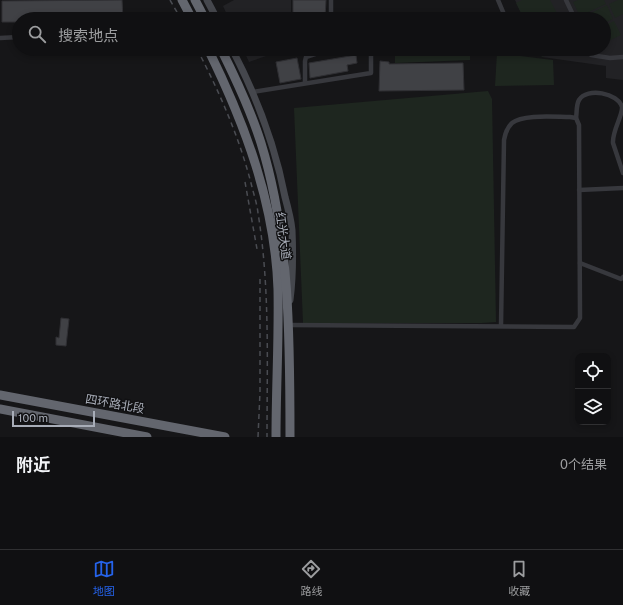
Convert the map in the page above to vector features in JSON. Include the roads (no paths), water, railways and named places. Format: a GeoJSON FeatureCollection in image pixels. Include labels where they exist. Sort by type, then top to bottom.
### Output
{"type":"FeatureCollection","features":[{"type":"Feature","properties":{"kind":"highway"},"geometry":{"type":"LineString","coordinates":[[182,0],[188,12]]}},
{"type":"Feature","properties":{"kind":"highway"},"geometry":{"type":"LineString","coordinates":[[195,0],[201,12]]}},
{"type":"Feature","properties":{"kind":"highway","name":"红光大道"},"geometry":{"type":"LineString","coordinates":[[212,56],[226,85],[246,134],[263,189],[272,231],[278,288],[276,437]]}},
{"type":"Feature","properties":{"kind":"highway","name":"红光大道"},"geometry":{"type":"LineString","coordinates":[[224,56],[238,84],[261,142],[269,171],[281,235],[287,284],[290,437]]}},
{"type":"Feature","properties":{"kind":"highway","name":"四环路北段"},"geometry":{"type":"LineString","coordinates":[[0,395],[124,417],[224,437]]}},
{"type":"Feature","properties":{"kind":"highway"},"geometry":{"type":"LineString","coordinates":[[0,409],[147,437]]}},
{"type":"Feature","properties":{"kind":"main road"},"geometry":{"type":"LineString","coordinates":[[207,0],[213,12]]}},
{"type":"Feature","properties":{"kind":"main road"},"geometry":{"type":"LineString","coordinates":[[235,56],[253,92],[272,140],[292,229],[293,277],[288,322]]}},
{"type":"Feature","properties":{"kind":"street"},"geometry":{"type":"LineString","coordinates":[[331,0],[331,12]]}},
{"type":"Feature","properties":{"kind":"street"},"geometry":{"type":"LineString","coordinates":[[498,0],[503,12]]}},
{"type":"Feature","properties":{"kind":"street"},"geometry":{"type":"LineString","coordinates":[[566,0],[572,12]]}},
{"type":"Feature","properties":{"kind":"street"},"geometry":{"type":"LineString","coordinates":[[0,38],[12,37]]}},
{"type":"Feature","properties":{"kind":"street"},"geometry":{"type":"LineString","coordinates":[[306,83],[305,61],[306,57],[309,56]]}},
{"type":"Feature","properties":{"kind":"street"},"geometry":{"type":"LineString","coordinates":[[253,92],[371,72],[371,56]]}},
{"type":"Feature","properties":{"kind":"street"},"geometry":{"type":"LineString","coordinates":[[597,56],[610,58],[623,57]]}},
{"type":"Feature","properties":{"kind":"street"},"geometry":{"type":"LineString","coordinates":[[288,322],[574,326],[580,318],[579,125],[576,118],[578,101],[582,96],[588,93],[602,94],[617,100],[622,106],[622,112],[613,138],[613,143],[623,173]]}},
{"type":"Feature","properties":{"kind":"street"},"geometry":{"type":"LineString","coordinates":[[501,326],[504,140],[506,131],[510,124],[522,118],[576,118]]}},
{"type":"Feature","properties":{"kind":"street"},"geometry":{"type":"LineString","coordinates":[[579,190],[623,188]]}},
{"type":"Feature","properties":{"kind":"street"},"geometry":{"type":"LineString","coordinates":[[580,263],[621,279],[623,277]]}},
{"type":"Feature","properties":{"kind":"railway"},"geometry":{"type":"LineString","coordinates":[[170,0],[177,12]]}},
{"type":"Feature","properties":{"kind":"railway"},"geometry":{"type":"LineString","coordinates":[[201,56],[214,82],[242,151],[258,210],[266,297],[267,437]]}},
{"type":"Feature","properties":{"kind":"railway"},"geometry":{"type":"LineString","coordinates":[[245,182],[257,249]]}},
{"type":"Feature","properties":{"kind":"railway"},"geometry":{"type":"LineString","coordinates":[[258,437],[260,392],[260,279]]}}]}
